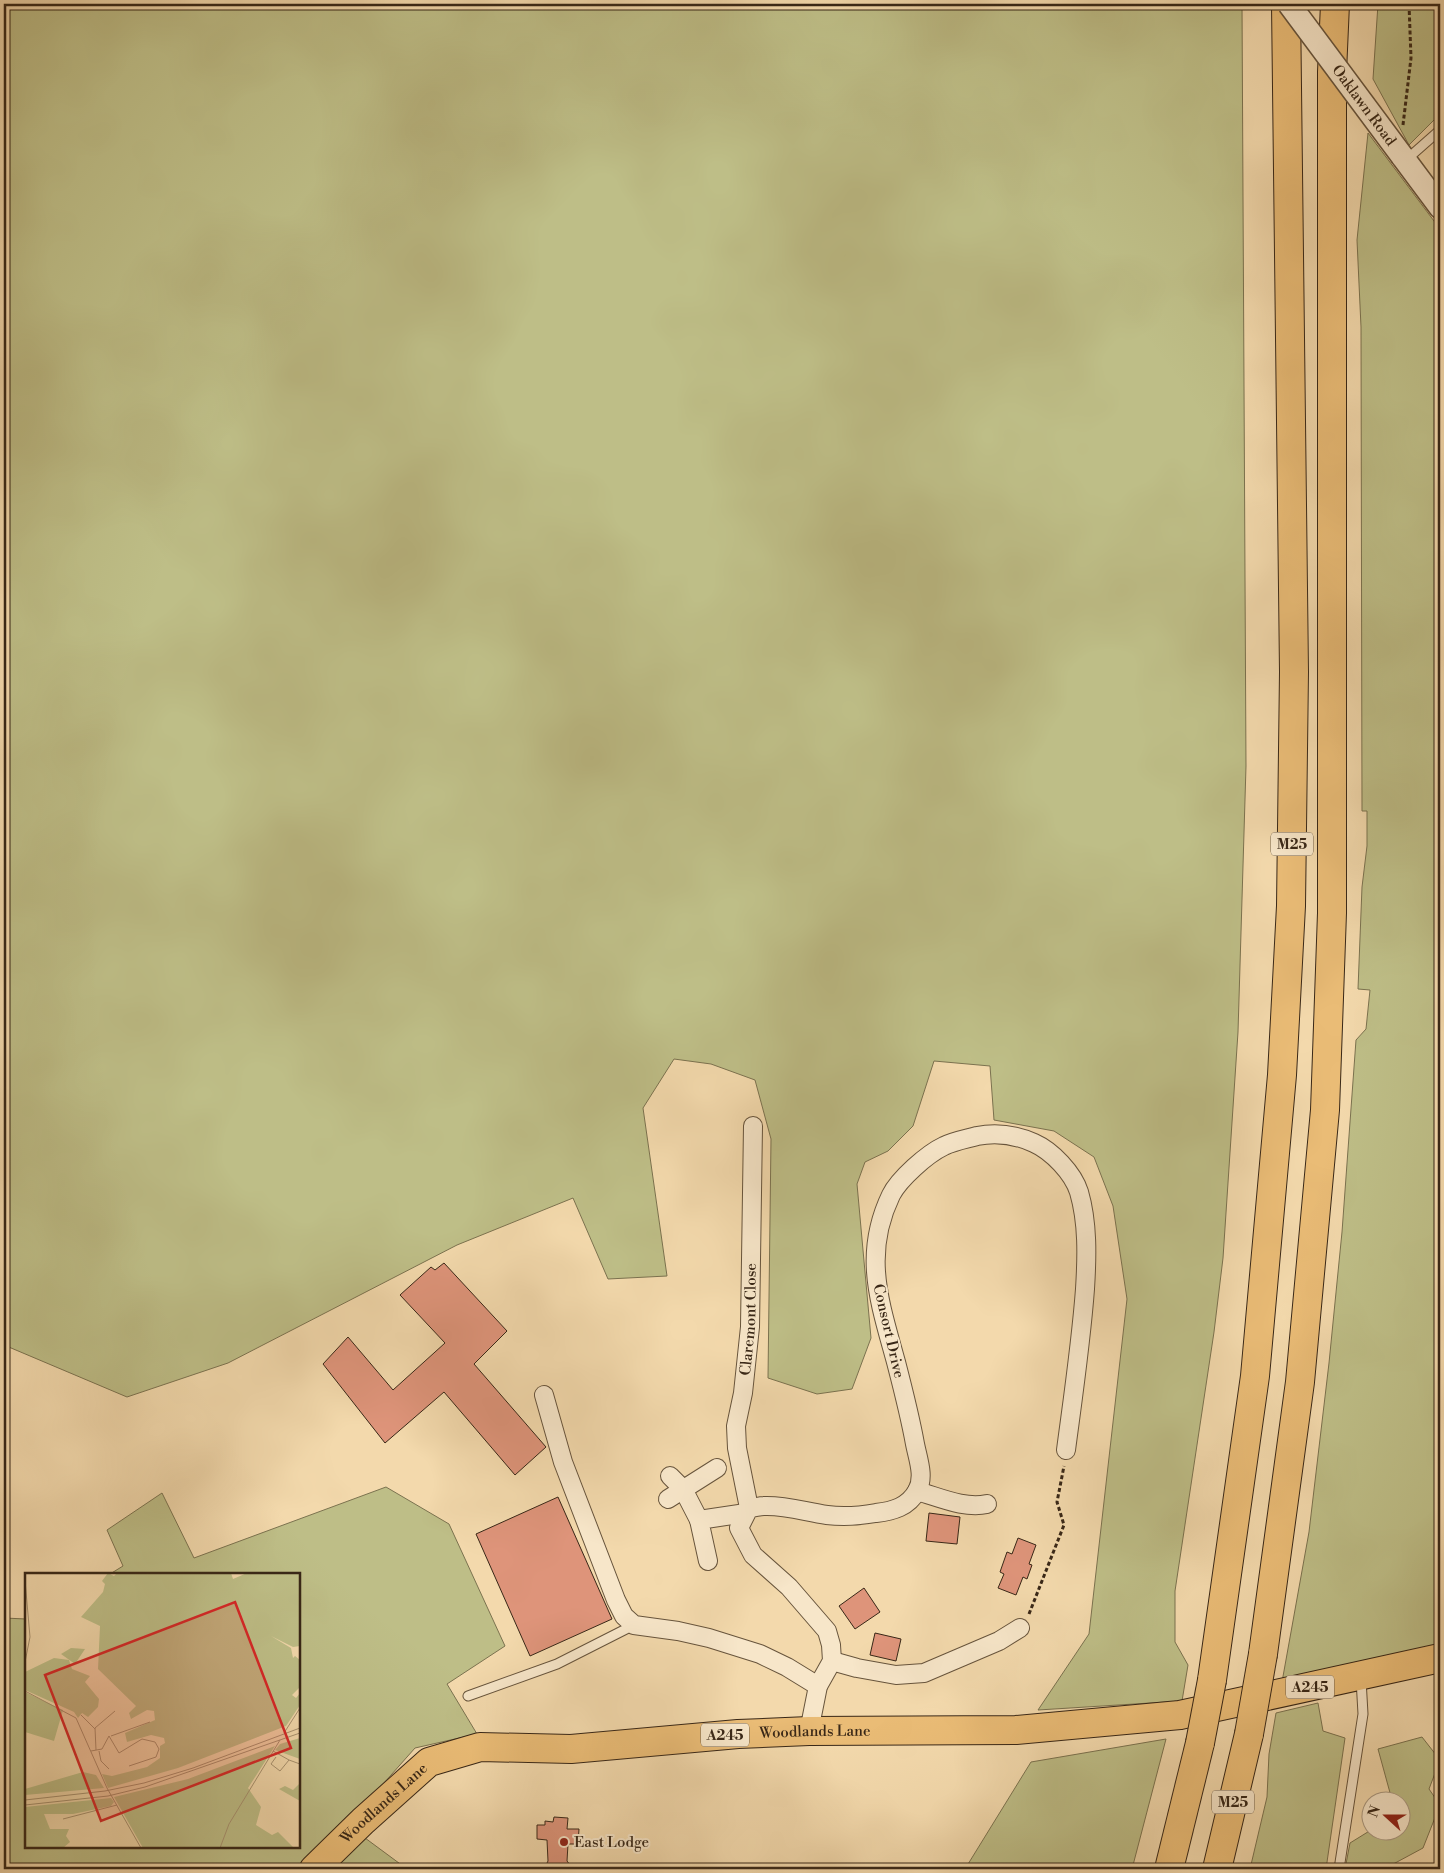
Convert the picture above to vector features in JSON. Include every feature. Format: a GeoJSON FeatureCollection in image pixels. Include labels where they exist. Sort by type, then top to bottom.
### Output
{"type":"FeatureCollection","features":[{"type":"Feature","properties":{"kind":"main road","name":"M25"},"geometry":{"type":"LineString","coordinates":[[1169,1869],[1200,1744],[1212,1680],[1255,1376],[1282,1075],[1292,906],[1294,672],[1288,4]]}},
{"type":"Feature","properties":{"kind":"main road","name":"M25"},"geometry":{"type":"LineString","coordinates":[[1217,1869],[1249,1734],[1263,1654],[1300,1382],[1325,1110],[1332,913],[1332,72],[1335,4]]}},
{"type":"Feature","properties":{"kind":"main road","name":"A245"},"geometry":{"type":"LineString","coordinates":[[1361,1676],[1440,1658]]}},
{"type":"Feature","properties":{"kind":"main road","name":"Woodlands Lane"},"geometry":{"type":"LineString","coordinates":[[314,1869],[363,1821],[429,1762],[480,1747],[571,1749],[738,1734],[809,1731],[1016,1730],[1180,1715],[1361,1676]]}},
{"type":"Feature","properties":{"kind":"street","name":"Oaklawn Road"},"geometry":{"type":"LineString","coordinates":[[1288,4],[1440,206]]}},
{"type":"Feature","properties":{"kind":"street","name":"Claremont Close"},"geometry":{"type":"LineString","coordinates":[[748,1511],[737,1448],[736,1426],[743,1393],[750,1327],[753,1126]]}},
{"type":"Feature","properties":{"kind":"street","name":"Consort Drive"},"geometry":{"type":"LineString","coordinates":[[917,1491],[921,1481],[919,1461],[898,1370],[880,1308],[876,1278],[876,1248],[881,1221],[891,1194],[906,1174],[942,1147],[964,1139],[986,1134],[1017,1136],[1034,1143],[1059,1160],[1078,1189],[1084,1213],[1087,1262],[1083,1315],[1066,1450]]}},
{"type":"Feature","properties":{"kind":"street"},"geometry":{"type":"LineString","coordinates":[[544,1395],[563,1462],[612,1591],[624,1616],[634,1625],[678,1631],[709,1638],[760,1654],[787,1667],[818,1686]]}},
{"type":"Feature","properties":{"kind":"street"},"geometry":{"type":"LineString","coordinates":[[668,1499],[717,1468]]}},
{"type":"Feature","properties":{"kind":"street"},"geometry":{"type":"LineString","coordinates":[[670,1476],[683,1489],[699,1520],[708,1561]]}},
{"type":"Feature","properties":{"kind":"street"},"geometry":{"type":"LineString","coordinates":[[699,1520],[748,1511],[764,1506],[828,1515],[864,1515],[890,1511],[908,1503],[917,1491],[962,1504],[978,1506],[987,1504]]}},
{"type":"Feature","properties":{"kind":"street"},"geometry":{"type":"LineString","coordinates":[[748,1511],[738,1528],[753,1555],[789,1587],[827,1631],[831,1645],[832,1661],[818,1686],[809,1731]]}},
{"type":"Feature","properties":{"kind":"street"},"geometry":{"type":"LineString","coordinates":[[832,1661],[896,1675],[924,1673],[999,1642],[1020,1628]]}},
{"type":"Feature","properties":{"kind":"lane"},"geometry":{"type":"LineString","coordinates":[[1404,158],[1440,130]]}},
{"type":"Feature","properties":{"kind":"lane"},"geometry":{"type":"LineString","coordinates":[[468,1696],[557,1664],[634,1625]]}},
{"type":"Feature","properties":{"kind":"lane"},"geometry":{"type":"LineString","coordinates":[[1338,1869],[1362,1714],[1361,1676]]}},
{"type":"Feature","properties":{"kind":"path"},"geometry":{"type":"LineString","coordinates":[[1404,158],[1403,121],[1412,58],[1409,4]]}},
{"type":"Feature","properties":{"kind":"path"},"geometry":{"type":"LineString","coordinates":[[1020,1628],[1026,1622],[1064,1525],[1057,1502],[1066,1450]]}},
{"type":"Feature","properties":{"kind":"green space"},"geometry":{"type":"Polygon","coordinates":[[[4,4],[1242,4],[1246,766],[1238,1032],[1223,1258],[1214,1332],[1175,1591],[1175,1642],[1188,1665],[1182,1701],[1038,1710],[1089,1634],[1127,1299],[1113,1206],[1094,1157],[1054,1131],[994,1120],[990,1066],[934,1061],[913,1126],[888,1151],[865,1162],[857,1184],[871,1338],[852,1389],[817,1394],[768,1378],[771,1139],[755,1080],[711,1064],[674,1059],[643,1108],[667,1276],[608,1279],[573,1198],[457,1245],[228,1363],[127,1397],[4,1345],[4,4]]]}},
{"type":"Feature","properties":{"kind":"green space"},"geometry":{"type":"Polygon","coordinates":[[[1378,4],[1440,4],[1440,114],[1409,145],[1373,79],[1378,4]]]}},
{"type":"Feature","properties":{"kind":"green space"},"geometry":{"type":"Polygon","coordinates":[[[1368,133],[1440,229],[1440,1645],[1282,1682],[1309,1532],[1342,1232],[1356,1040],[1366,1029],[1370,990],[1358,989],[1362,887],[1367,846],[1367,811],[1362,811],[1361,327],[1357,240],[1368,133]]]}},
{"type":"Feature","properties":{"kind":"green space"},"geometry":{"type":"Polygon","coordinates":[[[386,1487],[449,1524],[505,1646],[447,1684],[477,1734],[415,1748],[352,1819],[299,1869],[4,1869],[4,1618],[25,1619],[25,1848],[300,1848],[300,1573],[112,1573],[123,1566],[107,1530],[162,1493],[194,1558],[386,1487]]]}},
{"type":"Feature","properties":{"kind":"green space"},"geometry":{"type":"Polygon","coordinates":[[[1318,1703],[1323,1731],[1345,1738],[1326,1869],[1250,1869],[1267,1797],[1269,1754],[1276,1713],[1318,1703]]]}},
{"type":"Feature","properties":{"kind":"green space"},"geometry":{"type":"Polygon","coordinates":[[[1422,1737],[1440,1760],[1429,1789],[1440,1805],[1423,1848],[1384,1869],[1345,1869],[1350,1843],[1362,1836],[1362,1840],[1412,1840],[1412,1790],[1389,1790],[1378,1749],[1422,1737]]]}},
{"type":"Feature","properties":{"kind":"green space"},"geometry":{"type":"Polygon","coordinates":[[[1166,1739],[1132,1869],[965,1869],[1031,1762],[1166,1739]]]}},
{"type":"Feature","properties":{"kind":"green space"},"geometry":{"type":"Polygon","coordinates":[[[361,1835],[407,1869],[326,1869],[361,1835]]]}},
{"type":"Feature","properties":{"kind":"building"},"geometry":{"type":"Polygon","coordinates":[[[444,1263],[507,1331],[474,1364],[546,1447],[515,1475],[444,1392],[385,1443],[323,1364],[348,1337],[393,1390],[445,1343],[400,1295],[431,1267],[435,1270],[444,1263]]]}},
{"type":"Feature","properties":{"kind":"building"},"geometry":{"type":"Polygon","coordinates":[[[558,1497],[612,1619],[530,1656],[476,1534],[558,1497]]]}},
{"type":"Feature","properties":{"kind":"building"},"geometry":{"type":"Polygon","coordinates":[[[929,1513],[960,1517],[957,1544],[926,1541],[929,1513]]]}},
{"type":"Feature","properties":{"kind":"building"},"geometry":{"type":"Polygon","coordinates":[[[1018,1538],[1036,1545],[1029,1564],[1032,1565],[1027,1579],[1023,1577],[1016,1595],[998,1588],[1004,1574],[1000,1572],[1007,1552],[1012,1554],[1018,1538]]]}},
{"type":"Feature","properties":{"kind":"building"},"geometry":{"type":"Polygon","coordinates":[[[864,1588],[880,1612],[855,1629],[839,1606],[864,1588]]]}},
{"type":"Feature","properties":{"kind":"building"},"geometry":{"type":"Polygon","coordinates":[[[875,1633],[901,1639],[896,1661],[870,1655],[875,1633]]]}},
{"type":"Feature","properties":{"kind":"building","name":"East Lodge"},"geometry":{"type":"Polygon","coordinates":[[[554,1817],[568,1818],[567,1829],[579,1829],[578,1844],[568,1844],[567,1861],[573,1869],[544,1869],[548,1861],[547,1840],[537,1839],[537,1825],[545,1825],[545,1821],[553,1822],[554,1817]]]}},
{"type":"Feature","properties":{"kind":"place","name":"East Lodge"},"geometry":{"type":"Point","coordinates":[564,1842]}}]}
